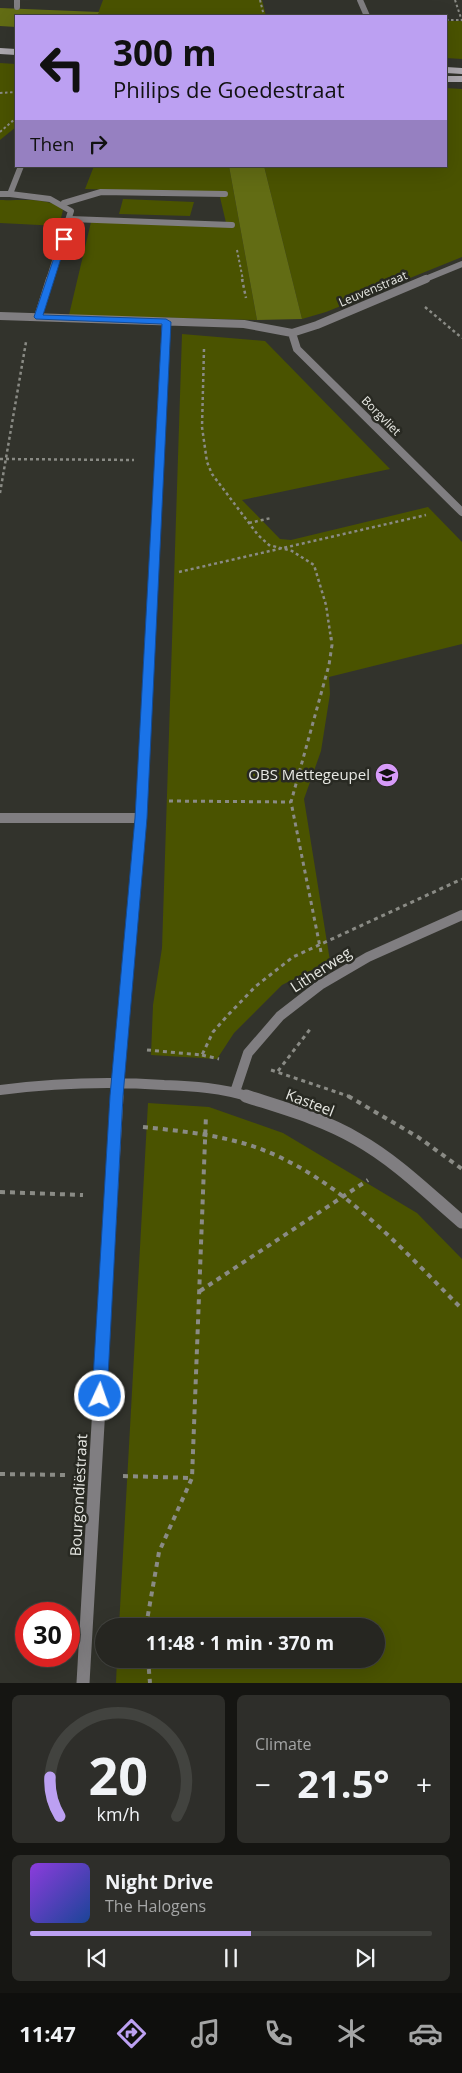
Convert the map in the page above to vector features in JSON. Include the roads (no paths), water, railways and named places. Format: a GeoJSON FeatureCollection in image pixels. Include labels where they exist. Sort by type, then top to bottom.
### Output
{"type":"FeatureCollection","features":[{"type":"Feature","properties":{"kind":"main road"},"geometry":{"type":"LineString","coordinates":[[0,51],[15,51]]}},
{"type":"Feature","properties":{"kind":"main road"},"geometry":{"type":"LineString","coordinates":[[447,70],[462,70]]}},
{"type":"Feature","properties":{"kind":"main road"},"geometry":{"type":"LineString","coordinates":[[447,79],[462,79]]}},
{"type":"Feature","properties":{"kind":"street"},"geometry":{"type":"LineString","coordinates":[[17,0],[17,7]]}},
{"type":"Feature","properties":{"kind":"street"},"geometry":{"type":"LineString","coordinates":[[360,0],[367,15]]}},
{"type":"Feature","properties":{"kind":"street"},"geometry":{"type":"LineString","coordinates":[[10,194],[21,167]]}},
{"type":"Feature","properties":{"kind":"street"},"geometry":{"type":"LineString","coordinates":[[64,204],[101,192],[225,194]]}},
{"type":"Feature","properties":{"kind":"street"},"geometry":{"type":"LineString","coordinates":[[0,194],[50,198],[64,204],[71,211],[70,219],[35,317]]}},
{"type":"Feature","properties":{"kind":"street"},"geometry":{"type":"LineString","coordinates":[[70,219],[232,225]]}},
{"type":"Feature","properties":{"kind":"street","name":"Leuvenstraat"},"geometry":{"type":"LineString","coordinates":[[292,332],[317,325],[462,264]]}},
{"type":"Feature","properties":{"kind":"street"},"geometry":{"type":"LineString","coordinates":[[0,316],[244,324],[292,332]]}},
{"type":"Feature","properties":{"kind":"street","name":"Bourgondiëstraat"},"geometry":{"type":"LineString","coordinates":[[83,1683],[115,1123],[141,818],[166,322]]}},
{"type":"Feature","properties":{"kind":"street","name":"Borgvliet"},"geometry":{"type":"LineString","coordinates":[[292,332],[297,349],[460,510]]}},
{"type":"Feature","properties":{"kind":"street"},"geometry":{"type":"LineString","coordinates":[[0,818],[141,818]]}},
{"type":"Feature","properties":{"kind":"street","name":"Litherweg"},"geometry":{"type":"LineString","coordinates":[[234,1092],[248,1053],[280,1016],[320,985],[368,957],[462,915]]}},
{"type":"Feature","properties":{"kind":"street","name":"Kasteel"},"geometry":{"type":"LineString","coordinates":[[0,1090],[49,1084],[118,1082],[208,1087],[234,1092],[305,1115],[347,1134],[394,1163],[462,1222]]}},
{"type":"Feature","properties":{"kind":"place","name":"OBS Mettegeupel"},"geometry":{"type":"Point","coordinates":[387,775]}}]}
